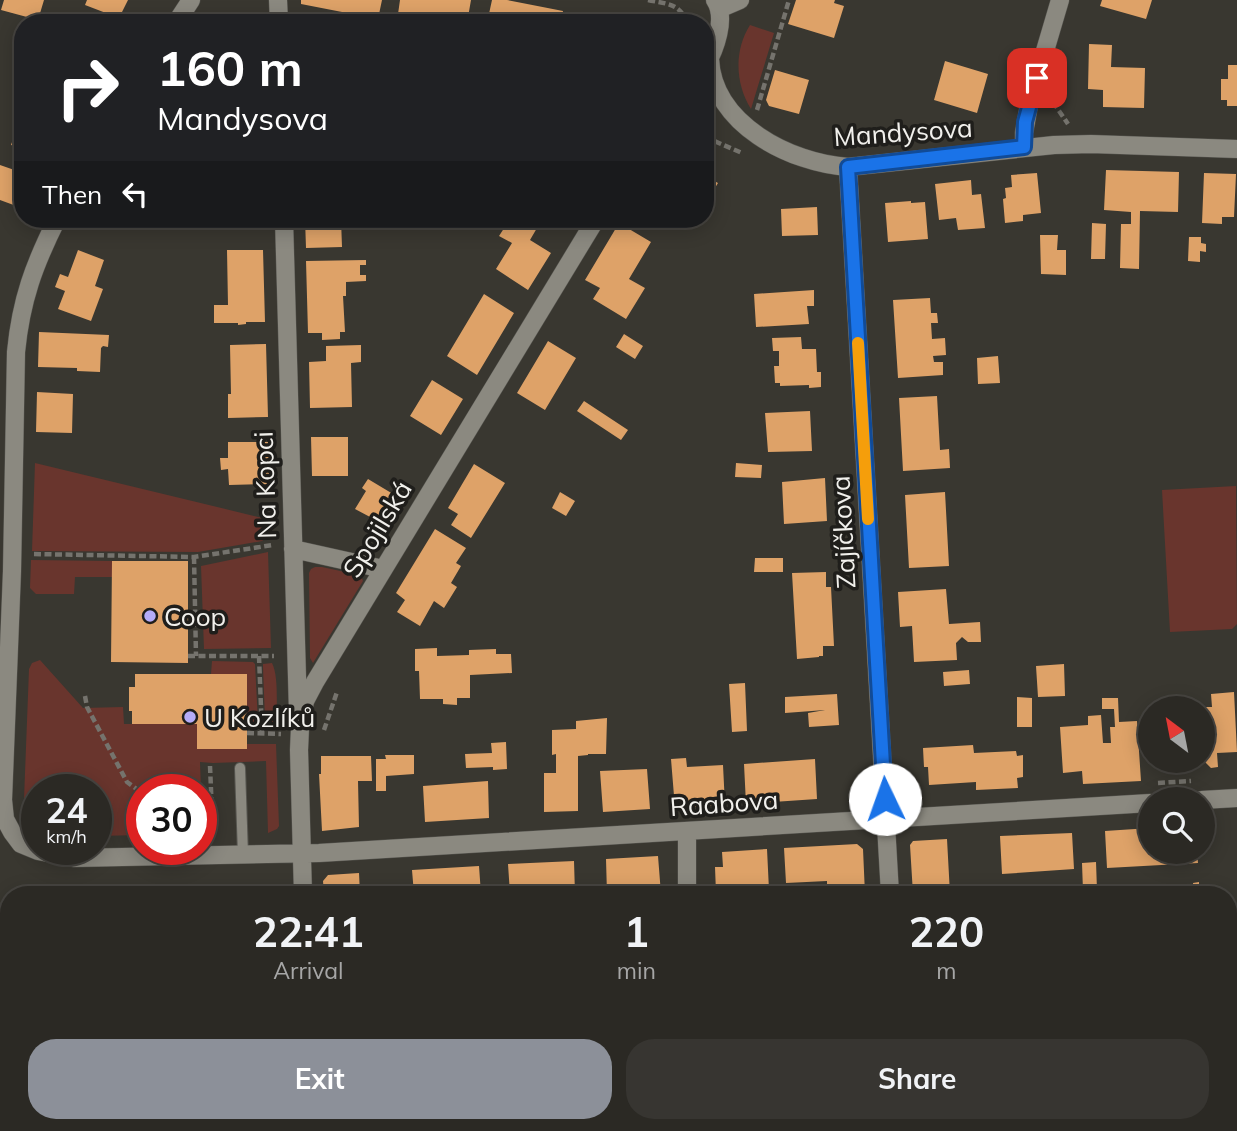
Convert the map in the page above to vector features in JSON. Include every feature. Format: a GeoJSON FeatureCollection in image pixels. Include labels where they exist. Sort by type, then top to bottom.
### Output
{"type":"FeatureCollection","features":[{"type":"Feature","properties":{"kind":"street"},"geometry":{"type":"LineString","coordinates":[[714,44],[720,24],[717,4],[726,6],[740,0]]}},
{"type":"Feature","properties":{"kind":"street"},"geometry":{"type":"LineString","coordinates":[[1024,147],[1029,105],[1060,0]]}},
{"type":"Feature","properties":{"kind":"street","name":"Mandysova"},"geometry":{"type":"LineString","coordinates":[[714,83],[731,111],[752,131],[774,146],[831,166],[848,167],[1024,147],[1091,144],[1237,149]]}},
{"type":"Feature","properties":{"kind":"street","name":"Zajíčkova"},"geometry":{"type":"LineString","coordinates":[[848,167],[890,886]]}},
{"type":"Feature","properties":{"kind":"street","name":"Raabova"},"geometry":{"type":"LineString","coordinates":[[53,228],[32,273],[24,298],[16,352],[12,563],[3,800],[5,819],[22,844],[38,851],[74,858],[302,854],[1138,804]]}},
{"type":"Feature","properties":{"kind":"street","name":"Na Kopci"},"geometry":{"type":"LineString","coordinates":[[284,228],[285,547],[299,750]]}},
{"type":"Feature","properties":{"kind":"street","name":"Spojilská"},"geometry":{"type":"LineString","coordinates":[[303,886],[299,750],[305,701],[314,682],[591,228]]}},
{"type":"Feature","properties":{"kind":"street"},"geometry":{"type":"LineString","coordinates":[[285,547],[383,569]]}},
{"type":"Feature","properties":{"kind":"street"},"geometry":{"type":"LineString","coordinates":[[1215,799],[1237,798]]}},
{"type":"Feature","properties":{"kind":"street"},"geometry":{"type":"LineString","coordinates":[[687,832],[687,886]]}},
{"type":"Feature","properties":{"kind":"lane"},"geometry":{"type":"LineString","coordinates":[[240,768],[243,855]]}},
{"type":"Feature","properties":{"kind":"path"},"geometry":{"type":"LineString","coordinates":[[648,0],[674,3]]}},
{"type":"Feature","properties":{"kind":"path"},"geometry":{"type":"LineString","coordinates":[[745,155],[789,0]]}},
{"type":"Feature","properties":{"kind":"path"},"geometry":{"type":"LineString","coordinates":[[759,106],[767,115]]}},
{"type":"Feature","properties":{"kind":"path"},"geometry":{"type":"LineString","coordinates":[[12,563],[194,557],[285,547]]}},
{"type":"Feature","properties":{"kind":"path"},"geometry":{"type":"LineString","coordinates":[[194,557],[196,656]]}},
{"type":"Feature","properties":{"kind":"path"},"geometry":{"type":"LineString","coordinates":[[188,656],[281,656]]}},
{"type":"Feature","properties":{"kind":"path"},"geometry":{"type":"LineString","coordinates":[[259,656],[262,733]]}},
{"type":"Feature","properties":{"kind":"path"},"geometry":{"type":"LineString","coordinates":[[321,739],[337,691]]}},
{"type":"Feature","properties":{"kind":"path"},"geometry":{"type":"LineString","coordinates":[[85,696],[87,707],[126,780]]}},
{"type":"Feature","properties":{"kind":"path"},"geometry":{"type":"LineString","coordinates":[[247,733],[277,733]]}},
{"type":"Feature","properties":{"kind":"path"},"geometry":{"type":"LineString","coordinates":[[210,766],[210,774]]}},
{"type":"Feature","properties":{"kind":"shaded area"},"geometry":{"type":"Polygon","coordinates":[[[750,25],[774,33],[751,109],[742,89],[738,67],[741,45],[750,25]]]}},
{"type":"Feature","properties":{"kind":"shaded area"},"geometry":{"type":"Polygon","coordinates":[[[35,463],[271,520],[270,535],[262,541],[198,552],[32,551],[35,463]]]}},
{"type":"Feature","properties":{"kind":"shaded area"},"geometry":{"type":"Polygon","coordinates":[[[1236,486],[1237,624],[1232,629],[1170,632],[1162,490],[1236,486]]]}},
{"type":"Feature","properties":{"kind":"shaded area"},"geometry":{"type":"Polygon","coordinates":[[[268,552],[271,648],[204,649],[201,566],[268,552]]]}},
{"type":"Feature","properties":{"kind":"shaded area"},"geometry":{"type":"Polygon","coordinates":[[[31,560],[112,561],[112,577],[75,577],[74,594],[36,594],[30,588],[31,560]]]}},
{"type":"Feature","properties":{"kind":"shaded area"},"geometry":{"type":"Polygon","coordinates":[[[315,567],[359,575],[363,581],[313,663],[310,658],[309,573],[315,567]]]}},
{"type":"Feature","properties":{"kind":"shaded area"},"geometry":{"type":"Polygon","coordinates":[[[40,660],[83,708],[123,707],[124,724],[197,724],[198,749],[247,749],[247,744],[276,744],[277,829],[268,833],[266,761],[200,762],[200,774],[126,774],[126,835],[112,836],[112,774],[25,774],[29,669],[32,663],[40,660]]]}},
{"type":"Feature","properties":{"kind":"shaded area"},"geometry":{"type":"Polygon","coordinates":[[[212,661],[255,664],[258,722],[247,724],[247,674],[211,674],[212,661]]]}},
{"type":"Feature","properties":{"kind":"shaded area"},"geometry":{"type":"Polygon","coordinates":[[[272,663],[276,683],[277,722],[267,724],[263,664],[272,663]]]}},
{"type":"Feature","properties":{"kind":"building"},"geometry":{"type":"Polygon","coordinates":[[[4,0],[44,0],[40,14],[16,14],[1,10],[4,0]]]}},
{"type":"Feature","properties":{"kind":"building"},"geometry":{"type":"Polygon","coordinates":[[[87,0],[128,0],[121,14],[109,14],[85,5],[87,0]]]}},
{"type":"Feature","properties":{"kind":"building"},"geometry":{"type":"Polygon","coordinates":[[[301,0],[382,0],[379,14],[352,14],[301,4],[301,0]]]}},
{"type":"Feature","properties":{"kind":"building"},"geometry":{"type":"Polygon","coordinates":[[[400,0],[471,0],[469,14],[398,14],[400,0]]]}},
{"type":"Feature","properties":{"kind":"building"},"geometry":{"type":"Polygon","coordinates":[[[492,0],[507,0],[563,11],[562,14],[489,14],[492,0]]]}},
{"type":"Feature","properties":{"kind":"building"},"geometry":{"type":"Polygon","coordinates":[[[796,0],[835,0],[834,3],[844,6],[834,38],[788,24],[796,0]]]}},
{"type":"Feature","properties":{"kind":"building"},"geometry":{"type":"Polygon","coordinates":[[[1102,0],[1152,0],[1146,19],[1100,6],[1102,0]]]}},
{"type":"Feature","properties":{"kind":"building"},"geometry":{"type":"Polygon","coordinates":[[[1089,44],[1112,45],[1111,67],[1145,68],[1144,108],[1103,107],[1103,90],[1088,89],[1089,44]]]}},
{"type":"Feature","properties":{"kind":"building"},"geometry":{"type":"Polygon","coordinates":[[[945,61],[988,74],[977,113],[934,100],[945,61]]]}},
{"type":"Feature","properties":{"kind":"building"},"geometry":{"type":"Polygon","coordinates":[[[1228,65],[1237,65],[1237,106],[1227,106],[1227,100],[1221,100],[1221,79],[1228,79],[1228,65]]]}},
{"type":"Feature","properties":{"kind":"building"},"geometry":{"type":"Polygon","coordinates":[[[775,70],[809,80],[799,114],[769,106],[766,100],[775,70]]]}},
{"type":"Feature","properties":{"kind":"building"},"geometry":{"type":"Polygon","coordinates":[[[0,165],[14,170],[14,205],[0,200],[0,165]]]}},
{"type":"Feature","properties":{"kind":"building"},"geometry":{"type":"Polygon","coordinates":[[[1106,170],[1179,172],[1178,212],[1140,211],[1139,269],[1120,268],[1121,224],[1131,224],[1131,212],[1104,210],[1106,170]]]}},
{"type":"Feature","properties":{"kind":"building"},"geometry":{"type":"Polygon","coordinates":[[[1037,173],[1041,213],[1023,215],[1023,221],[1005,223],[1003,199],[1006,198],[1005,188],[1012,187],[1011,175],[1037,173]]]}},
{"type":"Feature","properties":{"kind":"building"},"geometry":{"type":"Polygon","coordinates":[[[1204,173],[1236,174],[1234,217],[1222,217],[1222,224],[1202,223],[1204,173]]]}},
{"type":"Feature","properties":{"kind":"building"},"geometry":{"type":"Polygon","coordinates":[[[971,180],[972,195],[981,194],[985,228],[958,230],[956,218],[939,220],[935,184],[971,180]]]}},
{"type":"Feature","properties":{"kind":"building"},"geometry":{"type":"Polygon","coordinates":[[[925,202],[928,239],[888,242],[885,203],[925,202]]]}},
{"type":"Feature","properties":{"kind":"building"},"geometry":{"type":"Polygon","coordinates":[[[817,207],[818,235],[782,236],[781,209],[817,207]]]}},
{"type":"Feature","properties":{"kind":"building"},"geometry":{"type":"Polygon","coordinates":[[[1092,223],[1106,224],[1105,259],[1091,259],[1092,223]]]}},
{"type":"Feature","properties":{"kind":"building"},"geometry":{"type":"Polygon","coordinates":[[[305,228],[341,228],[342,247],[306,248],[305,228]]]}},
{"type":"Feature","properties":{"kind":"building"},"geometry":{"type":"Polygon","coordinates":[[[504,228],[537,228],[530,240],[551,253],[528,290],[496,269],[512,243],[499,236],[504,228]]]}},
{"type":"Feature","properties":{"kind":"building"},"geometry":{"type":"Polygon","coordinates":[[[616,228],[627,228],[651,242],[629,279],[645,288],[626,319],[593,299],[600,288],[585,280],[616,228]]]}},
{"type":"Feature","properties":{"kind":"building"},"geometry":{"type":"Polygon","coordinates":[[[1040,235],[1058,235],[1057,250],[1066,250],[1066,275],[1041,274],[1040,235]]]}},
{"type":"Feature","properties":{"kind":"building"},"geometry":{"type":"Polygon","coordinates":[[[1189,237],[1201,237],[1201,243],[1206,244],[1206,252],[1200,251],[1200,262],[1188,261],[1189,237]]]}},
{"type":"Feature","properties":{"kind":"building"},"geometry":{"type":"Polygon","coordinates":[[[78,250],[104,260],[95,286],[103,289],[91,321],[58,309],[65,291],[55,287],[60,274],[68,277],[78,250]]]}},
{"type":"Feature","properties":{"kind":"building"},"geometry":{"type":"Polygon","coordinates":[[[227,250],[263,250],[265,322],[238,325],[214,323],[214,305],[228,305],[227,250]]]}},
{"type":"Feature","properties":{"kind":"building"},"geometry":{"type":"Polygon","coordinates":[[[366,260],[366,265],[360,265],[360,275],[366,275],[366,281],[346,282],[346,296],[343,296],[345,332],[340,332],[340,339],[322,340],[322,333],[308,333],[306,261],[366,260]]]}},
{"type":"Feature","properties":{"kind":"building"},"geometry":{"type":"Polygon","coordinates":[[[814,290],[814,306],[807,306],[809,324],[756,327],[754,294],[814,290]]]}},
{"type":"Feature","properties":{"kind":"building"},"geometry":{"type":"Polygon","coordinates":[[[484,294],[514,313],[477,375],[447,356],[484,294]]]}},
{"type":"Feature","properties":{"kind":"building"},"geometry":{"type":"Polygon","coordinates":[[[930,298],[931,313],[937,313],[938,323],[931,323],[932,339],[945,338],[946,355],[933,356],[934,362],[943,362],[943,375],[898,378],[893,300],[930,298]]]}},
{"type":"Feature","properties":{"kind":"building"},"geometry":{"type":"Polygon","coordinates":[[[39,332],[109,335],[108,347],[101,348],[100,372],[77,371],[77,368],[38,367],[39,332]]]}},
{"type":"Feature","properties":{"kind":"building"},"geometry":{"type":"Polygon","coordinates":[[[624,334],[643,346],[635,359],[616,347],[624,334]]]}},
{"type":"Feature","properties":{"kind":"building"},"geometry":{"type":"Polygon","coordinates":[[[801,337],[802,349],[816,349],[821,387],[780,386],[780,383],[775,383],[774,366],[779,366],[779,351],[773,351],[772,338],[801,337]]]}},
{"type":"Feature","properties":{"kind":"building"},"geometry":{"type":"Polygon","coordinates":[[[548,341],[576,358],[545,410],[517,393],[548,341]]]}},
{"type":"Feature","properties":{"kind":"building"},"geometry":{"type":"Polygon","coordinates":[[[266,344],[268,417],[228,418],[228,394],[231,394],[230,345],[266,344]]]}},
{"type":"Feature","properties":{"kind":"building"},"geometry":{"type":"Polygon","coordinates":[[[361,345],[361,362],[351,363],[352,407],[310,408],[309,362],[326,361],[326,346],[361,345]]]}},
{"type":"Feature","properties":{"kind":"building"},"geometry":{"type":"Polygon","coordinates":[[[998,356],[1000,383],[978,384],[977,358],[998,356]]]}},
{"type":"Feature","properties":{"kind":"building"},"geometry":{"type":"Polygon","coordinates":[[[432,380],[463,399],[441,435],[410,416],[432,380]]]}},
{"type":"Feature","properties":{"kind":"building"},"geometry":{"type":"Polygon","coordinates":[[[37,392],[73,394],[72,433],[36,432],[37,392]]]}},
{"type":"Feature","properties":{"kind":"building"},"geometry":{"type":"Polygon","coordinates":[[[937,396],[940,450],[949,449],[950,468],[903,471],[899,398],[937,396]]]}},
{"type":"Feature","properties":{"kind":"building"},"geometry":{"type":"Polygon","coordinates":[[[584,401],[628,430],[621,440],[577,411],[584,401]]]}},
{"type":"Feature","properties":{"kind":"building"},"geometry":{"type":"Polygon","coordinates":[[[810,411],[812,451],[768,452],[765,413],[810,411]]]}},
{"type":"Feature","properties":{"kind":"building"},"geometry":{"type":"Polygon","coordinates":[[[311,437],[348,437],[348,476],[312,476],[311,437]]]}},
{"type":"Feature","properties":{"kind":"building"},"geometry":{"type":"Polygon","coordinates":[[[228,442],[269,442],[269,484],[229,485],[228,469],[221,470],[220,458],[228,458],[228,442]]]}},
{"type":"Feature","properties":{"kind":"building"},"geometry":{"type":"Polygon","coordinates":[[[736,463],[762,465],[761,478],[735,477],[736,463]]]}},
{"type":"Feature","properties":{"kind":"building"},"geometry":{"type":"Polygon","coordinates":[[[474,464],[505,483],[471,538],[451,525],[458,514],[448,508],[474,464]]]}},
{"type":"Feature","properties":{"kind":"building"},"geometry":{"type":"Polygon","coordinates":[[[825,478],[827,521],[784,524],[782,482],[825,478]]]}},
{"type":"Feature","properties":{"kind":"building"},"geometry":{"type":"Polygon","coordinates":[[[368,479],[403,500],[387,526],[355,509],[366,491],[362,488],[368,479]]]}},
{"type":"Feature","properties":{"kind":"building"},"geometry":{"type":"Polygon","coordinates":[[[560,492],[575,501],[566,516],[552,508],[560,492]]]}},
{"type":"Feature","properties":{"kind":"building"},"geometry":{"type":"Polygon","coordinates":[[[945,492],[949,566],[909,568],[905,495],[945,492]]]}},
{"type":"Feature","properties":{"kind":"building"},"geometry":{"type":"Polygon","coordinates":[[[435,529],[466,548],[456,563],[461,566],[451,583],[457,587],[444,608],[434,601],[420,626],[397,612],[405,600],[396,593],[435,529]]]}},
{"type":"Feature","properties":{"kind":"building"},"geometry":{"type":"Polygon","coordinates":[[[755,558],[783,558],[783,572],[754,572],[755,558]]]}},
{"type":"Feature","properties":{"kind":"building","name":"Coop"},"geometry":{"type":"Polygon","coordinates":[[[112,561],[188,561],[188,663],[111,662],[112,561]]]}},
{"type":"Feature","properties":{"kind":"building"},"geometry":{"type":"Polygon","coordinates":[[[826,572],[826,587],[831,587],[834,646],[823,646],[823,656],[797,659],[792,573],[826,572]]]}},
{"type":"Feature","properties":{"kind":"building"},"geometry":{"type":"Polygon","coordinates":[[[946,589],[949,624],[980,622],[981,642],[968,642],[962,637],[956,643],[957,660],[914,662],[912,626],[900,627],[898,592],[946,589]]]}},
{"type":"Feature","properties":{"kind":"building"},"geometry":{"type":"Polygon","coordinates":[[[437,648],[437,656],[469,655],[469,650],[496,649],[496,654],[511,654],[512,673],[470,675],[470,698],[457,698],[457,705],[443,704],[443,699],[420,699],[419,671],[415,671],[415,649],[437,648]]]}},
{"type":"Feature","properties":{"kind":"building"},"geometry":{"type":"Polygon","coordinates":[[[1064,664],[1065,696],[1038,697],[1036,666],[1064,664]]]}},
{"type":"Feature","properties":{"kind":"building"},"geometry":{"type":"Polygon","coordinates":[[[969,670],[970,684],[944,686],[943,672],[969,670]]]}},
{"type":"Feature","properties":{"kind":"building","name":"U Kozlíků"},"geometry":{"type":"Polygon","coordinates":[[[135,674],[247,674],[247,749],[197,749],[197,724],[132,724],[129,687],[135,687],[135,674]]]}},
{"type":"Feature","properties":{"kind":"building"},"geometry":{"type":"Polygon","coordinates":[[[745,683],[747,731],[732,732],[729,684],[745,683]]]}},
{"type":"Feature","properties":{"kind":"building"},"geometry":{"type":"Polygon","coordinates":[[[1234,692],[1237,752],[1217,753],[1218,767],[1215,767],[1215,696],[1211,694],[1234,692]]]}},
{"type":"Feature","properties":{"kind":"building"},"geometry":{"type":"Polygon","coordinates":[[[837,694],[839,725],[809,727],[808,713],[825,710],[785,713],[785,697],[837,694]]]}},
{"type":"Feature","properties":{"kind":"building"},"geometry":{"type":"Polygon","coordinates":[[[1017,697],[1032,698],[1032,727],[1017,727],[1017,697]]]}},
{"type":"Feature","properties":{"kind":"building"},"geometry":{"type":"Polygon","coordinates":[[[1102,698],[1118,698],[1119,722],[1137,721],[1138,774],[1141,774],[1141,781],[1083,784],[1082,771],[1063,773],[1060,727],[1088,725],[1088,716],[1101,715],[1103,743],[1111,743],[1110,727],[1115,727],[1114,709],[1102,709],[1102,698]]]}},
{"type":"Feature","properties":{"kind":"building"},"geometry":{"type":"Polygon","coordinates":[[[607,718],[606,754],[578,756],[578,811],[544,812],[544,773],[556,773],[556,754],[552,755],[552,730],[576,729],[576,721],[607,718]]]}},
{"type":"Feature","properties":{"kind":"building"},"geometry":{"type":"Polygon","coordinates":[[[506,742],[507,769],[466,768],[465,754],[492,753],[491,743],[506,742]]]}},
{"type":"Feature","properties":{"kind":"building"},"geometry":{"type":"Polygon","coordinates":[[[973,745],[974,753],[1016,751],[1017,756],[1023,755],[1023,777],[1017,778],[1018,788],[976,790],[976,782],[929,785],[923,748],[973,745]]]}},
{"type":"Feature","properties":{"kind":"building"},"geometry":{"type":"Polygon","coordinates":[[[385,755],[414,755],[414,774],[386,776],[386,791],[376,791],[376,759],[386,759],[385,755]]]}},
{"type":"Feature","properties":{"kind":"building"},"geometry":{"type":"Polygon","coordinates":[[[321,756],[371,756],[372,781],[358,781],[359,827],[322,831],[319,774],[321,756]]]}},
{"type":"Feature","properties":{"kind":"building"},"geometry":{"type":"Polygon","coordinates":[[[686,758],[687,767],[723,765],[725,805],[675,808],[671,759],[686,758]]]}},
{"type":"Feature","properties":{"kind":"building"},"geometry":{"type":"Polygon","coordinates":[[[815,759],[817,799],[746,804],[744,764],[815,759]]]}},
{"type":"Feature","properties":{"kind":"building"},"geometry":{"type":"Polygon","coordinates":[[[647,769],[650,809],[603,812],[600,771],[647,769]]]}},
{"type":"Feature","properties":{"kind":"building"},"geometry":{"type":"Polygon","coordinates":[[[488,781],[489,818],[425,822],[423,786],[488,781]]]}},
{"type":"Feature","properties":{"kind":"building"},"geometry":{"type":"Polygon","coordinates":[[[1138,829],[1138,864],[1180,864],[1107,868],[1105,831],[1138,829]]]}},
{"type":"Feature","properties":{"kind":"building"},"geometry":{"type":"Polygon","coordinates":[[[1072,833],[1074,869],[1002,874],[1000,836],[1072,833]]]}},
{"type":"Feature","properties":{"kind":"building"},"geometry":{"type":"Polygon","coordinates":[[[947,839],[950,886],[913,886],[910,845],[913,841],[947,839]]]}},
{"type":"Feature","properties":{"kind":"building"},"geometry":{"type":"Polygon","coordinates":[[[857,844],[863,849],[865,886],[827,886],[827,881],[786,883],[784,848],[857,844]]]}},
{"type":"Feature","properties":{"kind":"building"},"geometry":{"type":"Polygon","coordinates":[[[767,849],[769,886],[716,886],[715,867],[723,867],[722,852],[767,849]]]}},
{"type":"Feature","properties":{"kind":"building"},"geometry":{"type":"Polygon","coordinates":[[[658,856],[660,886],[607,886],[606,859],[658,856]]]}},
{"type":"Feature","properties":{"kind":"building"},"geometry":{"type":"Polygon","coordinates":[[[574,861],[575,886],[509,886],[508,864],[574,861]]]}},
{"type":"Feature","properties":{"kind":"building"},"geometry":{"type":"Polygon","coordinates":[[[1096,862],[1097,886],[1083,886],[1082,863],[1096,862]]]}},
{"type":"Feature","properties":{"kind":"building"},"geometry":{"type":"Polygon","coordinates":[[[479,866],[480,886],[413,886],[412,870],[479,866]]]}},
{"type":"Feature","properties":{"kind":"building"},"geometry":{"type":"Polygon","coordinates":[[[359,873],[360,886],[323,886],[323,881],[328,875],[359,873]]]}},
{"type":"Feature","properties":{"kind":"slow traffic"},"geometry":{"type":"LineString","coordinates":[[858,343],[868,519]]}},
{"type":"Feature","properties":{"kind":"place","name":"Coop"},"geometry":{"type":"Point","coordinates":[150,616]}},
{"type":"Feature","properties":{"kind":"place","name":"U Kozlíků"},"geometry":{"type":"Point","coordinates":[190,717]}},
{"type":"Feature","properties":{"kind":"route"},"geometry":{"type":"LineString","coordinates":[[885,799],[848,167],[1024,147],[1025,122],[1037,78]]}}]}
